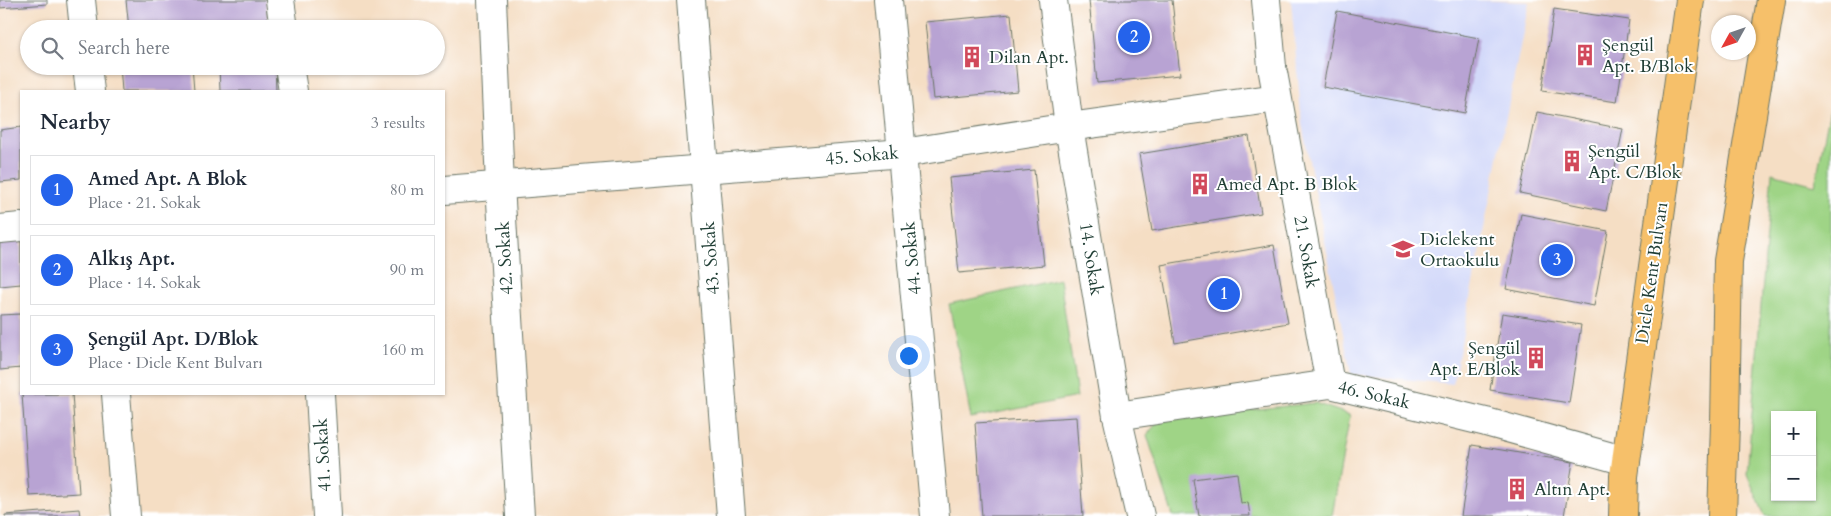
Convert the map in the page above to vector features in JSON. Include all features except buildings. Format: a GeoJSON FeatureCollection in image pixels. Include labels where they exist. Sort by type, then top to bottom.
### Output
{"type":"FeatureCollection","features":[{"type":"Feature","properties":{"kind":"main road","name":"Dicle Kent Bulvarı"},"geometry":{"type":"LineString","coordinates":[[1623,516],[1624,476],[1690,0]]}},
{"type":"Feature","properties":{"kind":"main road"},"geometry":{"type":"LineString","coordinates":[[1722,516],[1726,423],[1728,260],[1771,0]]}},
{"type":"Feature","properties":{"kind":"street"},"geometry":{"type":"LineString","coordinates":[[81,0],[83,20]]}},
{"type":"Feature","properties":{"kind":"street"},"geometry":{"type":"LineString","coordinates":[[280,0],[283,20]]}},
{"type":"Feature","properties":{"kind":"street","name":"42. Sokak"},"geometry":{"type":"LineString","coordinates":[[492,0],[500,185],[520,516]]}},
{"type":"Feature","properties":{"kind":"street","name":"43. Sokak"},"geometry":{"type":"LineString","coordinates":[[691,0],[731,516]]}},
{"type":"Feature","properties":{"kind":"street","name":"44. Sokak"},"geometry":{"type":"LineString","coordinates":[[888,0],[935,516]]}},
{"type":"Feature","properties":{"kind":"street","name":"14. Sokak"},"geometry":{"type":"LineString","coordinates":[[1054,0],[1070,126],[1117,416],[1140,516]]}},
{"type":"Feature","properties":{"kind":"street","name":"21. Sokak"},"geometry":{"type":"LineString","coordinates":[[1266,0],[1272,67],[1277,98],[1330,384]]}},
{"type":"Feature","properties":{"kind":"street"},"geometry":{"type":"LineString","coordinates":[[88,75],[90,90]]}},
{"type":"Feature","properties":{"kind":"street"},"geometry":{"type":"LineString","coordinates":[[290,75],[292,90]]}},
{"type":"Feature","properties":{"kind":"street","name":"45. Sokak"},"geometry":{"type":"LineString","coordinates":[[445,190],[902,153],[1070,126],[1277,98]]}},
{"type":"Feature","properties":{"kind":"street"},"geometry":{"type":"LineString","coordinates":[[0,229],[20,226]]}},
{"type":"Feature","properties":{"kind":"street","name":"46. Sokak"},"geometry":{"type":"LineString","coordinates":[[1117,416],[1330,384],[1486,422],[1626,461]]}},
{"type":"Feature","properties":{"kind":"street"},"geometry":{"type":"LineString","coordinates":[[116,395],[126,516]]}},
{"type":"Feature","properties":{"kind":"street","name":"41. Sokak"},"geometry":{"type":"LineString","coordinates":[[320,395],[327,516]]}},
{"type":"Feature","properties":{"kind":"shaded area","name":"Diclekent Ortaokulu"},"geometry":{"type":"Polygon","coordinates":[[[1291,0],[1474,0],[1529,2],[1453,384],[1351,374],[1302,124],[1291,0]]]}},
{"type":"Feature","properties":{"kind":"green space"},"geometry":{"type":"Polygon","coordinates":[[[1831,104],[1831,516],[1765,516],[1747,474],[1772,173],[1815,185],[1831,104]]]}},
{"type":"Feature","properties":{"kind":"green space"},"geometry":{"type":"Polygon","coordinates":[[[1060,279],[1077,397],[971,418],[949,304],[1060,279]]]}},
{"type":"Feature","properties":{"kind":"green space"},"geometry":{"type":"Polygon","coordinates":[[[1315,403],[1350,415],[1332,516],[1173,516],[1147,435],[1160,419],[1315,403]]]}},
{"type":"Feature","properties":{"kind":"place","name":"Alkış Apt."},"geometry":{"type":"Point","coordinates":[1134,37]}},
{"type":"Feature","properties":{"kind":"place","name":"Şengül Apt. B/Blok"},"geometry":{"type":"Point","coordinates":[1585,55]}},
{"type":"Feature","properties":{"kind":"place","name":"Dilan Apt."},"geometry":{"type":"Point","coordinates":[972,57]}},
{"type":"Feature","properties":{"kind":"place","name":"Şengül Apt. C/Blok"},"geometry":{"type":"Point","coordinates":[1572,161]}},
{"type":"Feature","properties":{"kind":"place","name":"Amed Apt. B Blok"},"geometry":{"type":"Point","coordinates":[1200,184]}},
{"type":"Feature","properties":{"kind":"place","name":"Diclekent Ortaokulu"},"geometry":{"type":"Point","coordinates":[1403,249]}},
{"type":"Feature","properties":{"kind":"place","name":"Şengül Apt. D/Blok"},"geometry":{"type":"Point","coordinates":[1557,260]}},
{"type":"Feature","properties":{"kind":"place","name":"Amed Apt. A Blok"},"geometry":{"type":"Point","coordinates":[1224,294]}},
{"type":"Feature","properties":{"kind":"place","name":"Şengül Apt. E/Blok"},"geometry":{"type":"Point","coordinates":[1536,358]}},
{"type":"Feature","properties":{"kind":"place","name":"Altın Apt."},"geometry":{"type":"Point","coordinates":[1517,489]}}]}
